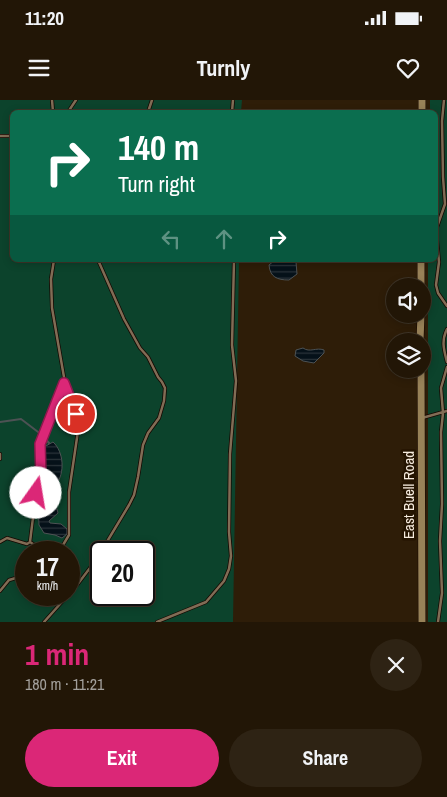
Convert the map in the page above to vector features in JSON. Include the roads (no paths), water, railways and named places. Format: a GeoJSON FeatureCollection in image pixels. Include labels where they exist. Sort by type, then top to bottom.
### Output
{"type":"FeatureCollection","features":[{"type":"Feature","properties":{"kind":"street"},"geometry":{"type":"LineString","coordinates":[[421,262],[421,278]]}},
{"type":"Feature","properties":{"kind":"street","name":"East Buell Road"},"geometry":{"type":"LineString","coordinates":[[421,378],[422,622]]}},
{"type":"Feature","properties":{"kind":"lane"},"geometry":{"type":"LineString","coordinates":[[438,224],[445,204],[442,128],[444,100]]}},
{"type":"Feature","properties":{"kind":"lane"},"geometry":{"type":"LineString","coordinates":[[438,249],[439,258],[436,285],[438,293],[447,306]]}},
{"type":"Feature","properties":{"kind":"lane"},"geometry":{"type":"LineString","coordinates":[[54,262],[51,279],[52,308],[64,383],[76,414],[78,439],[68,505],[69,535],[65,541]]}},
{"type":"Feature","properties":{"kind":"lane"},"geometry":{"type":"LineString","coordinates":[[44,622],[77,585],[96,560],[129,505],[138,477],[143,445],[148,433],[159,418],[165,393],[162,382],[124,319],[99,262]]}},
{"type":"Feature","properties":{"kind":"lane"},"geometry":{"type":"LineString","coordinates":[[156,622],[206,602],[224,581],[230,562],[230,468],[236,381],[232,345],[234,262]]}},
{"type":"Feature","properties":{"kind":"lane"},"geometry":{"type":"LineString","coordinates":[[447,329],[443,345],[447,362]]}},
{"type":"Feature","properties":{"kind":"lane"},"geometry":{"type":"LineString","coordinates":[[438,622],[442,599],[440,542],[442,524],[443,413],[441,388],[447,367]]}},
{"type":"Feature","properties":{"kind":"lane"},"geometry":{"type":"LineString","coordinates":[[30,541],[36,493],[41,479],[40,444],[64,383]]}},
{"type":"Feature","properties":{"kind":"lane"},"geometry":{"type":"LineString","coordinates":[[421,418],[447,412]]}},
{"type":"Feature","properties":{"kind":"lane"},"geometry":{"type":"LineString","coordinates":[[0,454],[0,459]]}},
{"type":"Feature","properties":{"kind":"lane"},"geometry":{"type":"LineString","coordinates":[[1,540],[7,538],[17,541]]}},
{"type":"Feature","properties":{"kind":"lane"},"geometry":{"type":"LineString","coordinates":[[0,591],[9,580],[15,578]]}},
{"type":"Feature","properties":{"kind":"waterway"},"geometry":{"type":"LineString","coordinates":[[0,422],[21,419],[42,435],[49,443]]}}]}
